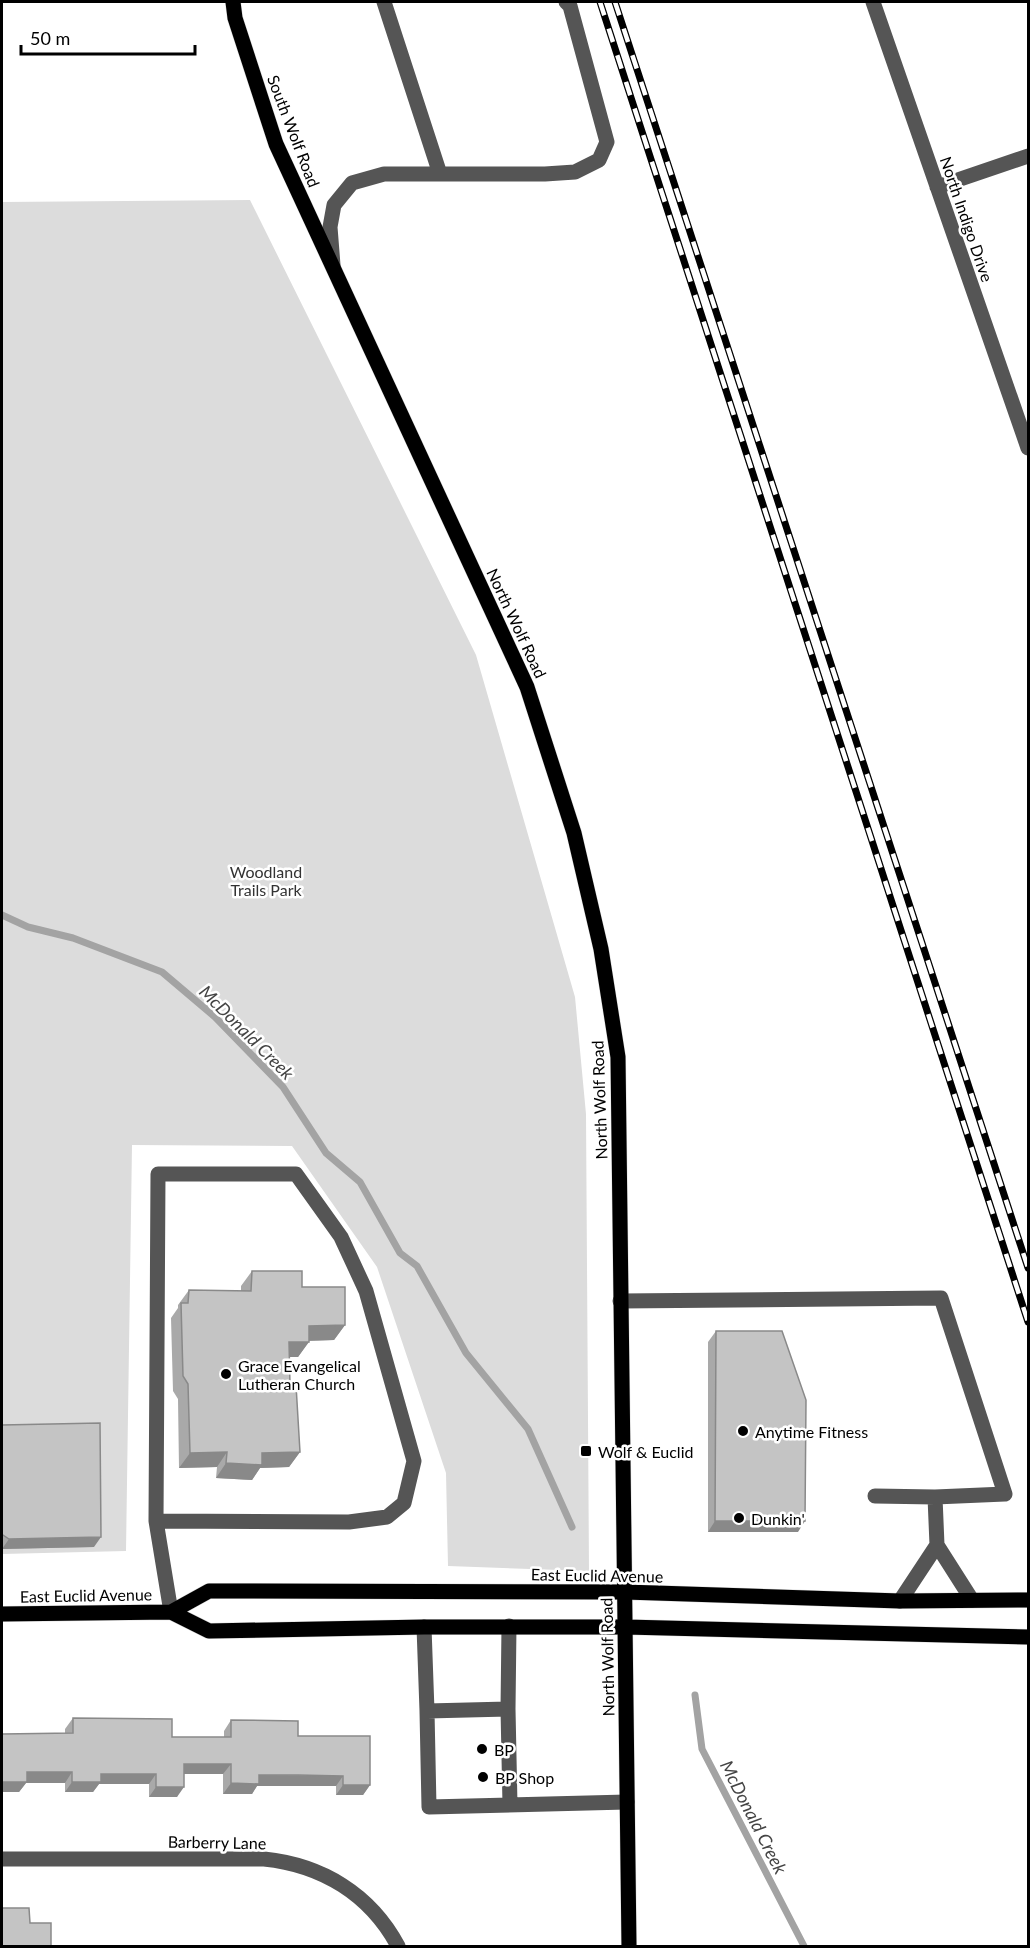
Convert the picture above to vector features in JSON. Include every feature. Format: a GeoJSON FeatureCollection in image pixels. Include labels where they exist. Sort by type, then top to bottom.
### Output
{"type":"FeatureCollection","features":[{"type":"Feature","properties":{"kind":"main road","name":"South Wolf Road"},"geometry":{"type":"LineString","coordinates":[[233,2],[235,18],[276,144],[334,270]]}},
{"type":"Feature","properties":{"kind":"main road","name":"North Wolf Road"},"geometry":{"type":"LineString","coordinates":[[334,270],[527,687],[574,832],[601,949],[618,1057],[629,1947]]}},
{"type":"Feature","properties":{"kind":"main road","name":"East Euclid Avenue"},"geometry":{"type":"LineString","coordinates":[[171,1612],[209,1591],[625,1592],[900,1601],[1029,1600]]}},
{"type":"Feature","properties":{"kind":"main road","name":"East Euclid Avenue"},"geometry":{"type":"LineString","coordinates":[[2,1614],[171,1612],[209,1631],[424,1626],[626,1626],[1029,1638]]}},
{"type":"Feature","properties":{"kind":"street"},"geometry":{"type":"LineString","coordinates":[[384,2],[440,174]]}},
{"type":"Feature","properties":{"kind":"street"},"geometry":{"type":"LineString","coordinates":[[334,270],[330,226],[334,205],[352,183],[384,174],[575,172],[599,160],[607,142],[570,6],[566,2]]}},
{"type":"Feature","properties":{"kind":"street","name":"North Indigo Drive"},"geometry":{"type":"LineString","coordinates":[[873,2],[1029,448]]}},
{"type":"Feature","properties":{"kind":"street"},"geometry":{"type":"LineString","coordinates":[[937,187],[1029,156]]}},
{"type":"Feature","properties":{"kind":"street"},"geometry":{"type":"LineString","coordinates":[[156,1521],[349,1522],[387,1517],[404,1503],[414,1461],[366,1291],[341,1237],[296,1174],[158,1174],[156,1521],[171,1612]]}},
{"type":"Feature","properties":{"kind":"street"},"geometry":{"type":"LineString","coordinates":[[620,1301],[941,1298],[1005,1494],[935,1497],[875,1496]]}},
{"type":"Feature","properties":{"kind":"street"},"geometry":{"type":"LineString","coordinates":[[935,1497],[937,1545],[972,1600]]}},
{"type":"Feature","properties":{"kind":"street"},"geometry":{"type":"LineString","coordinates":[[900,1601],[937,1545]]}},
{"type":"Feature","properties":{"kind":"street"},"geometry":{"type":"LineString","coordinates":[[424,1626],[429,1807],[627,1802]]}},
{"type":"Feature","properties":{"kind":"street"},"geometry":{"type":"LineString","coordinates":[[509,1626],[510,1805]]}},
{"type":"Feature","properties":{"kind":"street"},"geometry":{"type":"LineString","coordinates":[[427,1711],[508,1709]]}},
{"type":"Feature","properties":{"kind":"street","name":"Barberry Lane"},"geometry":{"type":"LineString","coordinates":[[2,1859],[264,1859],[294,1863],[334,1879],[350,1889],[386,1924],[398,1947]]}},
{"type":"Feature","properties":{"kind":"green space","name":"Woodland Trails Park"},"geometry":{"type":"Polygon","coordinates":[[[250,200],[476,655],[575,997],[586,1114],[589,1571],[448,1566],[446,1473],[377,1267],[292,1146],[132,1145],[126,1551],[2,1554],[2,202],[250,200]]]}},
{"type":"Feature","properties":{"kind":"building","name":"Grace Evangelical Lutheran Church"},"geometry":{"type":"Polygon","coordinates":[[[252,1271],[302,1271],[302,1287],[345,1287],[345,1325],[309,1326],[309,1342],[289,1342],[290,1385],[296,1385],[300,1452],[262,1453],[262,1465],[226,1463],[227,1452],[190,1453],[188,1384],[183,1376],[181,1303],[188,1303],[189,1290],[251,1291],[252,1271]]]}},
{"type":"Feature","properties":{"kind":"building"},"geometry":{"type":"Polygon","coordinates":[[[716,1331],[782,1331],[806,1400],[805,1521],[715,1521],[716,1331]]]}},
{"type":"Feature","properties":{"kind":"building"},"geometry":{"type":"Polygon","coordinates":[[[100,1423],[101,1537],[9,1539],[3,1535],[2,1425],[100,1423]]]}},
{"type":"Feature","properties":{"kind":"building"},"geometry":{"type":"Polygon","coordinates":[[[73,1718],[172,1719],[172,1737],[231,1737],[231,1720],[298,1721],[298,1736],[370,1736],[370,1785],[343,1785],[343,1776],[298,1775],[259,1775],[259,1784],[231,1783],[231,1764],[184,1764],[184,1787],[156,1787],[156,1774],[101,1774],[101,1782],[72,1782],[72,1772],[27,1772],[27,1782],[2,1782],[2,1734],[73,1733],[73,1718]]]}},
{"type":"Feature","properties":{"kind":"building"},"geometry":{"type":"Polygon","coordinates":[[[2,1908],[29,1908],[30,1923],[51,1923],[51,1947],[2,1947],[2,1908]]]}},
{"type":"Feature","properties":{"kind":"waterway","name":"McDonald Creek"},"geometry":{"type":"LineString","coordinates":[[2,915],[28,927],[73,938],[162,972],[215,1017],[283,1087],[326,1153],[360,1182],[400,1253],[417,1266],[466,1353],[528,1429],[572,1527]]}},
{"type":"Feature","properties":{"kind":"waterway","name":"McDonald Creek"},"geometry":{"type":"LineString","coordinates":[[695,1695],[702,1749],[804,1946]]}},
{"type":"Feature","properties":{"kind":"railway"},"geometry":{"type":"LineString","coordinates":[[600,2],[1028,1322]]}},
{"type":"Feature","properties":{"kind":"railway"},"geometry":{"type":"LineString","coordinates":[[615,2],[1028,1268]]}},
{"type":"Feature","properties":{"kind":"place","name":"Grace Evangelical Lutheran Church"},"geometry":{"type":"Point","coordinates":[226,1374]}},
{"type":"Feature","properties":{"kind":"place","name":"Anytime Fitness"},"geometry":{"type":"Point","coordinates":[743,1431]}},
{"type":"Feature","properties":{"kind":"place","name":"Wolf & Euclid"},"geometry":{"type":"Point","coordinates":[586,1451]}},
{"type":"Feature","properties":{"kind":"place","name":"Dunkin'"},"geometry":{"type":"Point","coordinates":[739,1518]}},
{"type":"Feature","properties":{"kind":"place","name":"BP"},"geometry":{"type":"Point","coordinates":[482,1749]}},
{"type":"Feature","properties":{"kind":"place","name":"BP Shop"},"geometry":{"type":"Point","coordinates":[483,1777]}}]}
